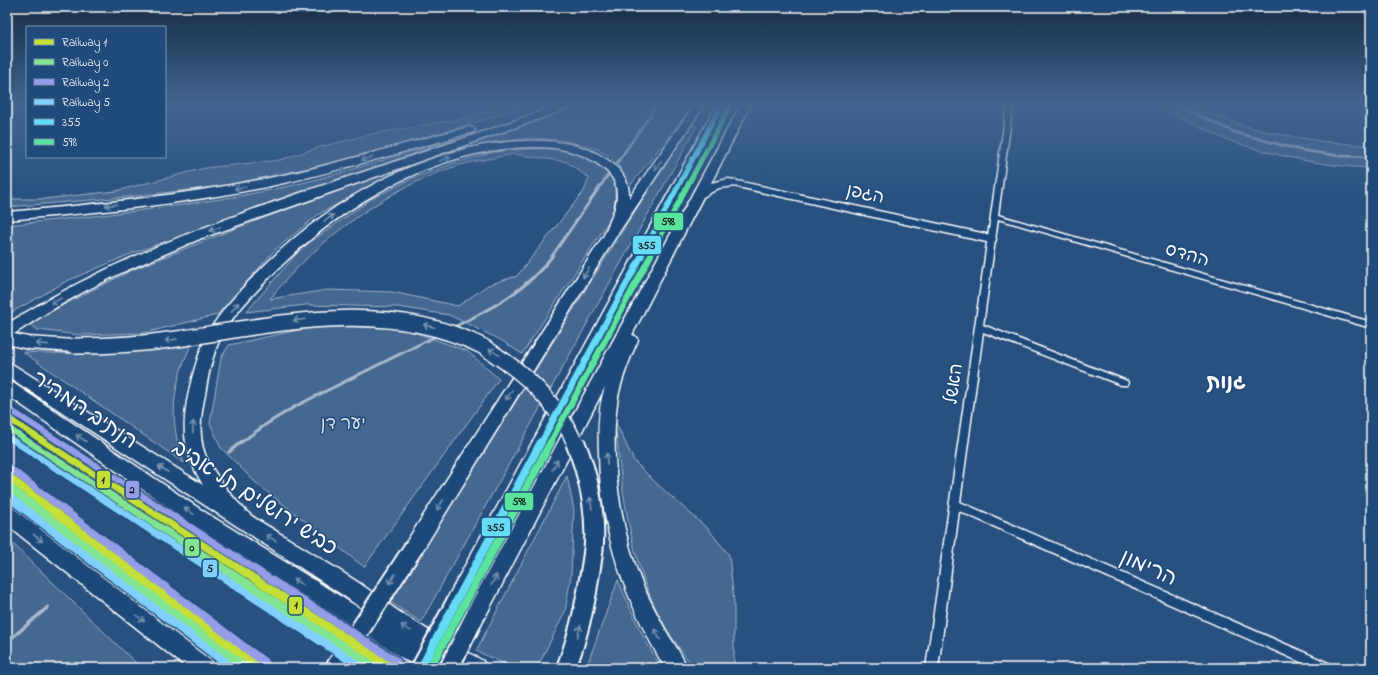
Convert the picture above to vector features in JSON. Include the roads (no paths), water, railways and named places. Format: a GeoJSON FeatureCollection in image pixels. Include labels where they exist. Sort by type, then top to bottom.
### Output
{"type":"FeatureCollection","features":[{"type":"Feature","properties":{"kind":"highway"},"geometry":{"type":"LineString","coordinates":[[7,216],[71,211],[202,194],[270,182],[344,165],[449,136]]}},
{"type":"Feature","properties":{"kind":"highway"},"geometry":{"type":"LineString","coordinates":[[7,331],[90,282],[127,264],[228,224],[482,136]]}},
{"type":"Feature","properties":{"kind":"highway"},"geometry":{"type":"LineString","coordinates":[[335,668],[414,547],[610,235],[678,136]]}},
{"type":"Feature","properties":{"kind":"highway"},"geometry":{"type":"LineString","coordinates":[[421,668],[705,136]]}},
{"type":"Feature","properties":{"kind":"highway"},"geometry":{"type":"LineString","coordinates":[[449,668],[476,614],[729,136]]}},
{"type":"Feature","properties":{"kind":"highway"},"geometry":{"type":"LineString","coordinates":[[243,521],[203,470],[194,448],[193,429],[196,398],[204,366],[210,345],[216,334],[240,300],[287,251],[324,220],[354,201],[402,176],[449,157],[508,146],[555,145],[580,149],[593,155],[604,162],[618,176],[622,183],[624,195],[610,235]]}},
{"type":"Feature","properties":{"kind":"highway"},"geometry":{"type":"LineString","coordinates":[[714,164],[720,176],[732,183]]}},
{"type":"Feature","properties":{"kind":"highway"},"geometry":{"type":"LineString","coordinates":[[699,194],[713,186],[732,183]]}},
{"type":"Feature","properties":{"kind":"highway"},"geometry":{"type":"LineString","coordinates":[[666,254],[626,349],[611,396],[608,414],[607,458],[611,505],[622,553],[646,614],[677,668]]}},
{"type":"Feature","properties":{"kind":"highway"},"geometry":{"type":"LineString","coordinates":[[7,338],[28,343],[75,346],[141,344],[292,321],[351,317],[418,323],[454,333],[498,354],[533,382],[552,403],[576,442],[586,474],[592,505],[594,532],[592,555],[584,613],[574,649],[566,668]]}},
{"type":"Feature","properties":{"kind":"highway","name":"כביש ירושלים תל אביב"},"geometry":{"type":"LineString","coordinates":[[7,368],[351,589],[403,626],[476,668]]}},
{"type":"Feature","properties":{"kind":"highway","name":"הנתיב המהיר"},"geometry":{"type":"LineString","coordinates":[[7,387],[197,517],[437,668]]}},
{"type":"Feature","properties":{"kind":"highway"},"geometry":{"type":"LineString","coordinates":[[7,514],[204,668]]}},
{"type":"Feature","properties":{"kind":"street","name":"האשל"},"geometry":{"type":"LineString","coordinates":[[932,668],[1006,136]]}},
{"type":"Feature","properties":{"kind":"street","name":"הגפן"},"geometry":{"type":"LineString","coordinates":[[732,183],[991,239]]}},
{"type":"Feature","properties":{"kind":"street","name":"ההדס"},"geometry":{"type":"LineString","coordinates":[[994,216],[1371,325]]}},
{"type":"Feature","properties":{"kind":"street"},"geometry":{"type":"LineString","coordinates":[[979,327],[1124,383]]}},
{"type":"Feature","properties":{"kind":"street","name":"הרימון"},"geometry":{"type":"LineString","coordinates":[[954,504],[1327,668]]}},
{"type":"Feature","properties":{"kind":"waterway"},"geometry":{"type":"LineString","coordinates":[[617,163],[636,136]]}},
{"type":"Feature","properties":{"kind":"waterway"},"geometry":{"type":"LineString","coordinates":[[1247,136],[1300,150],[1340,156],[1371,157]]}},
{"type":"Feature","properties":{"kind":"waterway"},"geometry":{"type":"LineString","coordinates":[[552,256],[608,175]]}},
{"type":"Feature","properties":{"kind":"waterway"},"geometry":{"type":"LineString","coordinates":[[452,328],[494,306],[520,289],[543,268],[553,255]]}},
{"type":"Feature","properties":{"kind":"waterway"},"geometry":{"type":"LineString","coordinates":[[240,443],[268,423],[296,406],[438,335]]}},
{"type":"Feature","properties":{"kind":"waterway"},"geometry":{"type":"LineString","coordinates":[[229,452],[241,442]]}},
{"type":"Feature","properties":{"kind":"waterway"},"geometry":{"type":"LineString","coordinates":[[7,642],[48,607]]}},
{"type":"Feature","properties":{"kind":"rail line","name":"2"},"geometry":{"type":"LineString","coordinates":[[11,410],[396,661]]}},
{"type":"Feature","properties":{"kind":"rail line","name":"1"},"geometry":{"type":"LineString","coordinates":[[7,417],[392,668]]}},
{"type":"Feature","properties":{"kind":"rail line","name":"0"},"geometry":{"type":"LineString","coordinates":[[7,427],[377,668]]}},
{"type":"Feature","properties":{"kind":"rail line","name":"5"},"geometry":{"type":"LineString","coordinates":[[7,436],[363,668]]}},
{"type":"Feature","properties":{"kind":"rail line","name":"2"},"geometry":{"type":"LineString","coordinates":[[12,470],[264,662]]}},
{"type":"Feature","properties":{"kind":"rail line","name":"1"},"geometry":{"type":"LineString","coordinates":[[7,476],[259,668]]}},
{"type":"Feature","properties":{"kind":"rail line","name":"0"},"geometry":{"type":"LineString","coordinates":[[7,486],[246,668]]}},
{"type":"Feature","properties":{"kind":"rail line","name":"5"},"geometry":{"type":"LineString","coordinates":[[7,496],[233,668]]}},
{"type":"Feature","properties":{"kind":"district","name":"גנות"},"geometry":{"type":"Point","coordinates":[1226,383]}},
{"type":"Feature","properties":{"kind":"park label","name":"יער דן"},"geometry":{"type":"Point","coordinates":[343,425]}}]}
